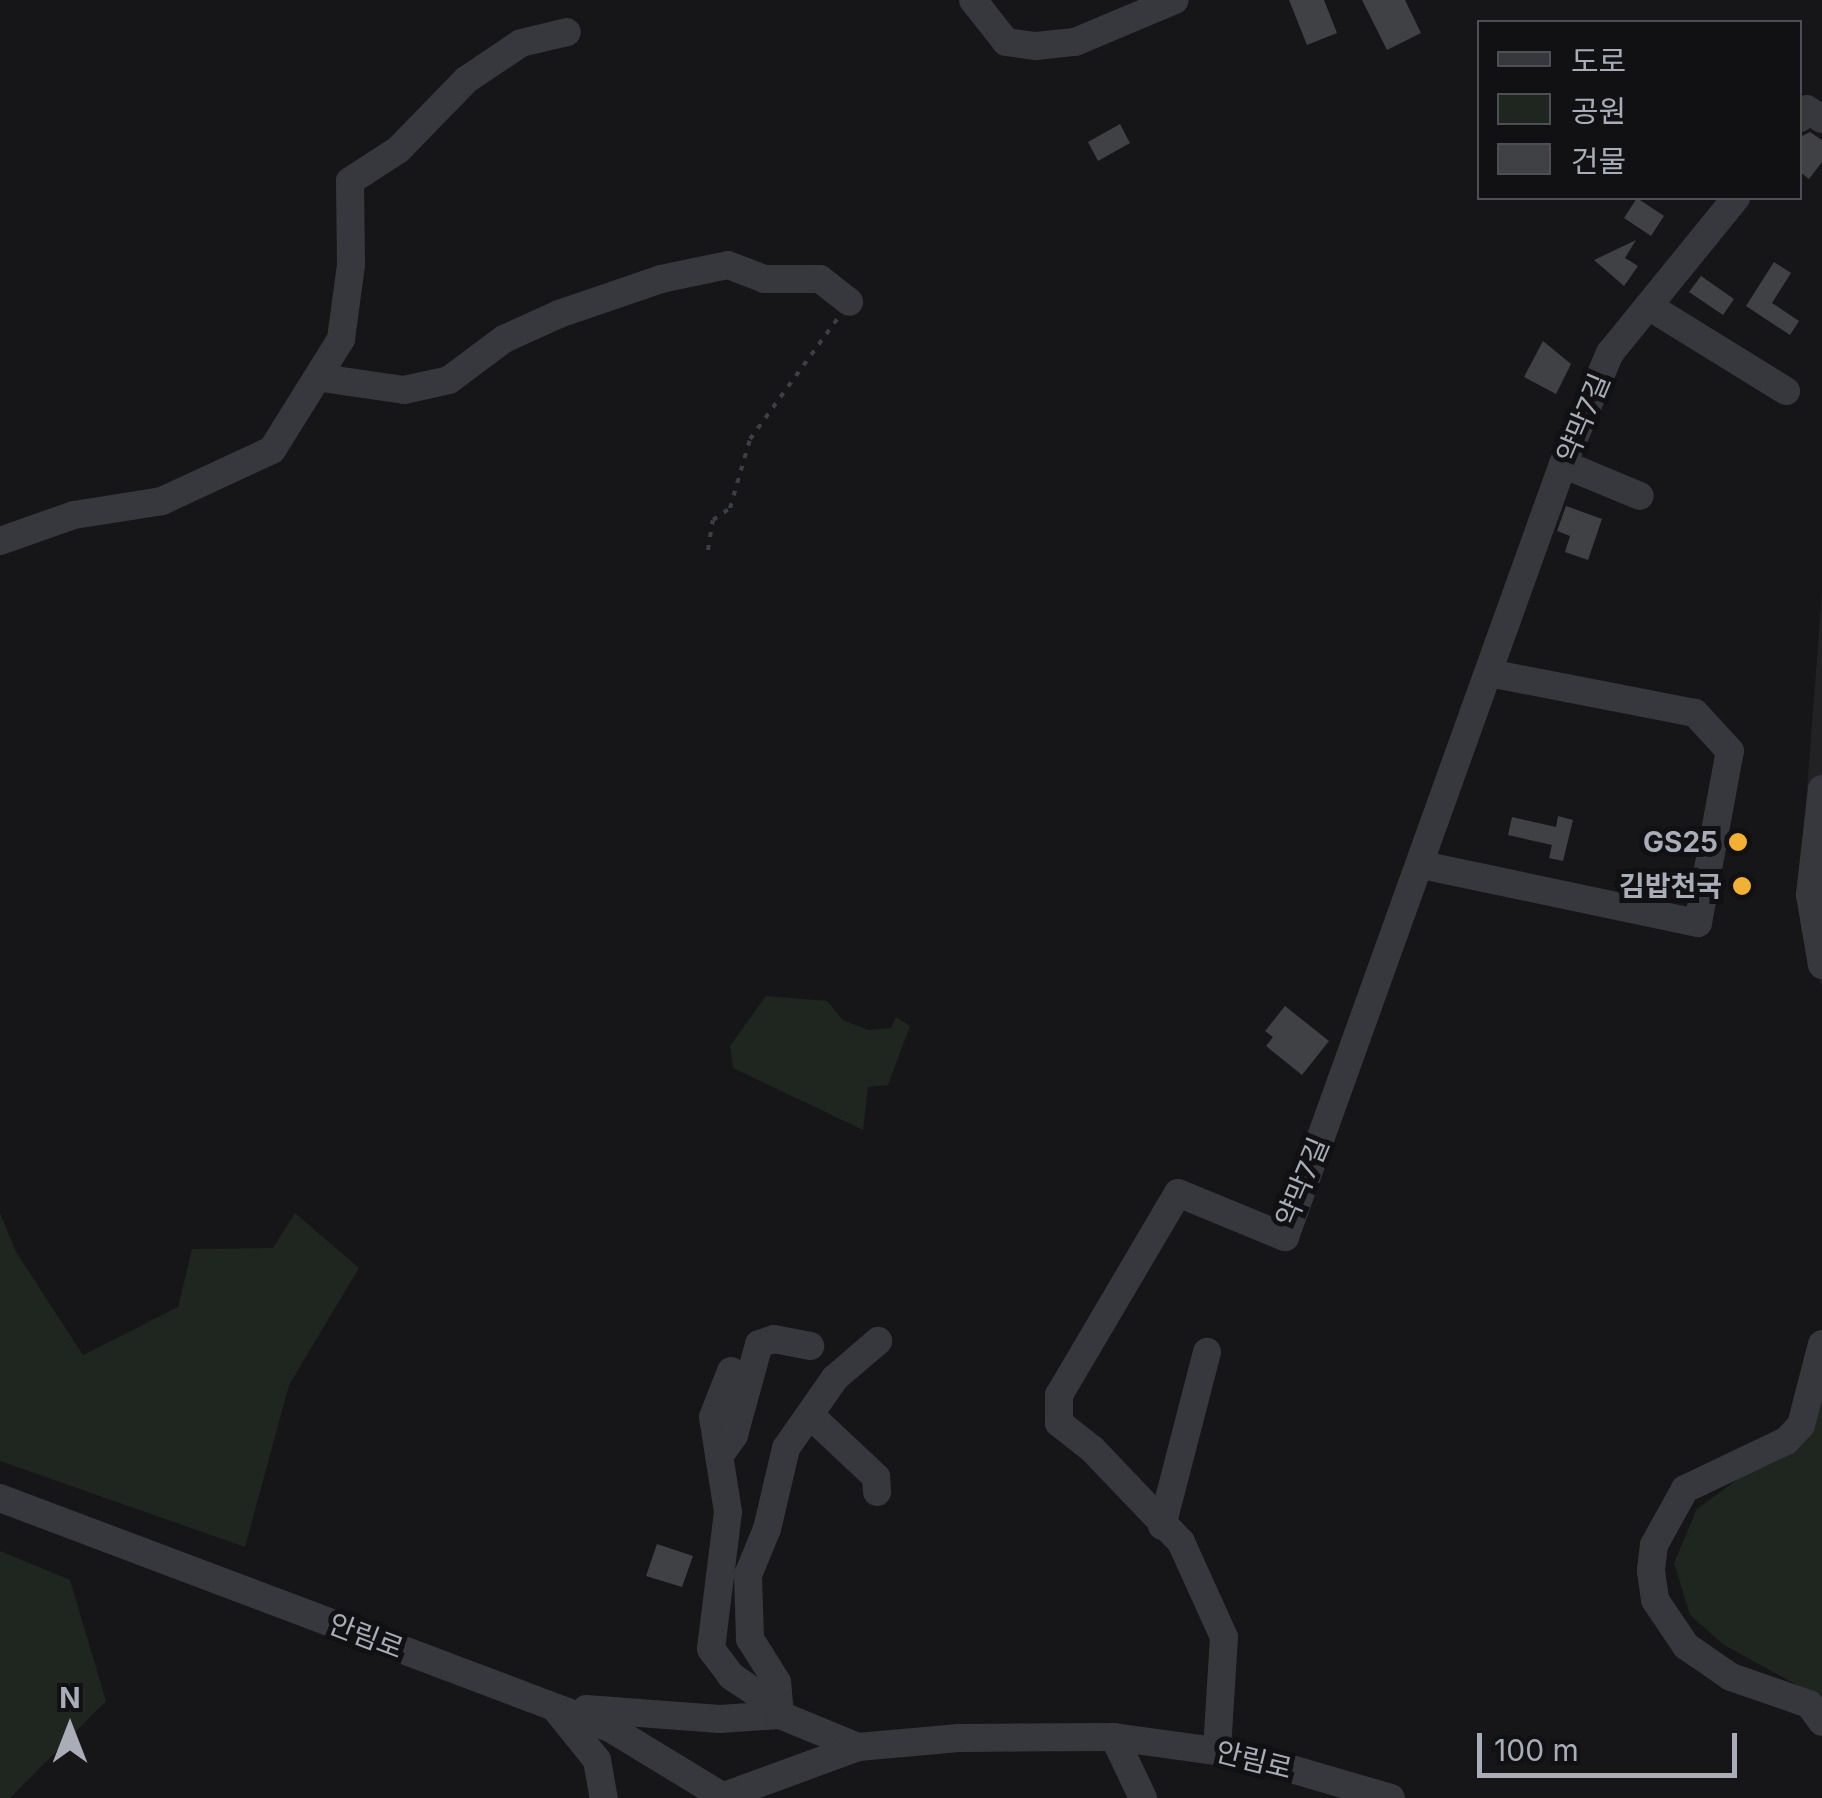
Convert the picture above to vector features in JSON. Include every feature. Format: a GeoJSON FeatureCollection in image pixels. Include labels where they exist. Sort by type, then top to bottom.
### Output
{"type":"FeatureCollection","features":[{"type":"Feature","properties":{"kind":"street"},"geometry":{"type":"LineString","coordinates":[[973,0],[1006,42],[1036,46],[1075,42],[1175,0]]}},
{"type":"Feature","properties":{"kind":"street"},"geometry":{"type":"LineString","coordinates":[[0,540],[74,515],[162,501],[222,478],[272,450],[322,378],[342,338],[351,264],[350,181],[398,150],[466,80],[522,43],[568,32]]}},
{"type":"Feature","properties":{"kind":"street"},"geometry":{"type":"LineString","coordinates":[[1802,115],[1807,109],[1822,120]]}},
{"type":"Feature","properties":{"kind":"street","name":"약막7길"},"geometry":{"type":"LineString","coordinates":[[1217,1749],[1224,1636],[1181,1542],[1092,1449],[1059,1423],[1059,1395],[1178,1193],[1286,1238],[1562,464],[1610,353],[1734,200]]}},
{"type":"Feature","properties":{"kind":"street"},"geometry":{"type":"LineString","coordinates":[[322,378],[404,390],[449,380],[504,340],[559,314],[661,278],[728,265],[764,279],[820,280],[849,302]]}},
{"type":"Feature","properties":{"kind":"street"},"geometry":{"type":"LineString","coordinates":[[1650,307],[1786,391]]}},
{"type":"Feature","properties":{"kind":"street"},"geometry":{"type":"LineString","coordinates":[[1562,464],[1640,496]]}},
{"type":"Feature","properties":{"kind":"street"},"geometry":{"type":"LineString","coordinates":[[1422,865],[1698,923],[1730,751],[1695,713],[1489,673]]}},
{"type":"Feature","properties":{"kind":"street"},"geometry":{"type":"LineString","coordinates":[[1821,953],[1817,875],[1822,789]]}},
{"type":"Feature","properties":{"kind":"street"},"geometry":{"type":"LineString","coordinates":[[719,1456],[734,1435],[759,1344],[774,1339],[810,1346]]}},
{"type":"Feature","properties":{"kind":"street"},"geometry":{"type":"LineString","coordinates":[[779,1712],[778,1682],[750,1639],[744,1606],[786,1448],[836,1378],[878,1341]]}},
{"type":"Feature","properties":{"kind":"street"},"geometry":{"type":"LineString","coordinates":[[1822,1344],[1801,1425],[1786,1441],[1686,1489],[1654,1545],[1651,1571],[1655,1600],[1686,1646],[1730,1677],[1809,1704],[1822,1722]]}},
{"type":"Feature","properties":{"kind":"street"},"geometry":{"type":"LineString","coordinates":[[1162,1526],[1207,1352]]}},
{"type":"Feature","properties":{"kind":"street"},"geometry":{"type":"LineString","coordinates":[[731,1371],[713,1417],[728,1512],[710,1649],[731,1676],[779,1712],[858,1747]]}},
{"type":"Feature","properties":{"kind":"street"},"geometry":{"type":"LineString","coordinates":[[810,1414],[876,1477],[878,1492]]}},
{"type":"Feature","properties":{"kind":"street","name":"안림로"},"geometry":{"type":"LineString","coordinates":[[0,1498],[554,1707],[659,1753],[721,1797],[858,1747],[959,1738],[1114,1737],[1217,1749],[1390,1798]]}},
{"type":"Feature","properties":{"kind":"street"},"geometry":{"type":"LineString","coordinates":[[554,1707],[720,1719],[779,1712]]}},
{"type":"Feature","properties":{"kind":"street"},"geometry":{"type":"LineString","coordinates":[[554,1707],[597,1760],[604,1798]]}},
{"type":"Feature","properties":{"kind":"street"},"geometry":{"type":"LineString","coordinates":[[1114,1737],[1143,1798]]}},
{"type":"Feature","properties":{"kind":"path"},"geometry":{"type":"LineString","coordinates":[[708,550],[713,520],[730,508],[750,438],[849,302]]}},
{"type":"Feature","properties":{"kind":"shaded area"},"geometry":{"type":"Polygon","coordinates":[[[1822,592],[1822,987],[1801,929],[1799,895],[1822,592]]]}},
{"type":"Feature","properties":{"kind":"green space"},"geometry":{"type":"Polygon","coordinates":[[[766,996],[827,1001],[843,1020],[868,1030],[891,1028],[896,1017],[910,1026],[888,1085],[868,1087],[863,1130],[733,1068],[730,1046],[766,996]]]}},
{"type":"Feature","properties":{"kind":"green space"},"geometry":{"type":"Polygon","coordinates":[[[0,1213],[16,1252],[83,1355],[178,1307],[192,1249],[273,1248],[295,1213],[359,1268],[289,1385],[245,1547],[0,1461],[0,1213]]]}},
{"type":"Feature","properties":{"kind":"green space"},"geometry":{"type":"Polygon","coordinates":[[[1822,1395],[1822,1699],[1724,1645],[1690,1615],[1674,1563],[1697,1509],[1760,1463],[1822,1395]]]}},
{"type":"Feature","properties":{"kind":"green space"},"geometry":{"type":"Polygon","coordinates":[[[0,1551],[70,1580],[106,1701],[10,1798],[0,1798],[0,1551]]]}},
{"type":"Feature","properties":{"kind":"building"},"geometry":{"type":"Polygon","coordinates":[[[1289,0],[1324,0],[1337,33],[1307,45],[1289,0]]]}},
{"type":"Feature","properties":{"kind":"building"},"geometry":{"type":"Polygon","coordinates":[[[1362,0],[1405,0],[1421,33],[1387,50],[1362,0]]]}},
{"type":"Feature","properties":{"kind":"building"},"geometry":{"type":"Polygon","coordinates":[[[1120,124],[1130,143],[1098,161],[1088,142],[1120,124]]]}},
{"type":"Feature","properties":{"kind":"building"},"geometry":{"type":"Polygon","coordinates":[[[1810,132],[1822,140],[1822,162],[1809,179],[1802,174],[1802,136],[1810,132]]]}},
{"type":"Feature","properties":{"kind":"building"},"geometry":{"type":"Polygon","coordinates":[[[1636,200],[1664,216],[1651,236],[1624,218],[1636,200]]]}},
{"type":"Feature","properties":{"kind":"building"},"geometry":{"type":"Polygon","coordinates":[[[1636,240],[1625,258],[1638,266],[1624,286],[1594,260],[1636,240]]]}},
{"type":"Feature","properties":{"kind":"building"},"geometry":{"type":"Polygon","coordinates":[[[1774,262],[1791,273],[1772,303],[1799,321],[1790,335],[1746,306],[1774,262]]]}},
{"type":"Feature","properties":{"kind":"building"},"geometry":{"type":"Polygon","coordinates":[[[1701,276],[1734,299],[1723,315],[1689,292],[1701,276]]]}},
{"type":"Feature","properties":{"kind":"building"},"geometry":{"type":"Polygon","coordinates":[[[1543,341],[1571,364],[1556,394],[1524,377],[1543,341]]]}},
{"type":"Feature","properties":{"kind":"building"},"geometry":{"type":"Polygon","coordinates":[[[1566,506],[1602,519],[1588,560],[1565,552],[1570,536],[1557,531],[1566,506]]]}},
{"type":"Feature","properties":{"kind":"building"},"geometry":{"type":"Polygon","coordinates":[[[1558,816],[1573,820],[1563,861],[1549,858],[1552,845],[1508,835],[1512,817],[1556,827],[1558,816]]]}},
{"type":"Feature","properties":{"kind":"building"},"geometry":{"type":"Polygon","coordinates":[[[1285,1006],[1329,1041],[1302,1075],[1266,1046],[1273,1037],[1265,1031],[1285,1006]]]}},
{"type":"Feature","properties":{"kind":"building"},"geometry":{"type":"Polygon","coordinates":[[[657,1544],[693,1556],[682,1587],[646,1576],[657,1544]]]}},
{"type":"Feature","properties":{"kind":"place","name":"GS25"},"geometry":{"type":"Point","coordinates":[1738,842]}},
{"type":"Feature","properties":{"kind":"place","name":"김밥천국"},"geometry":{"type":"Point","coordinates":[1742,886]}}]}
